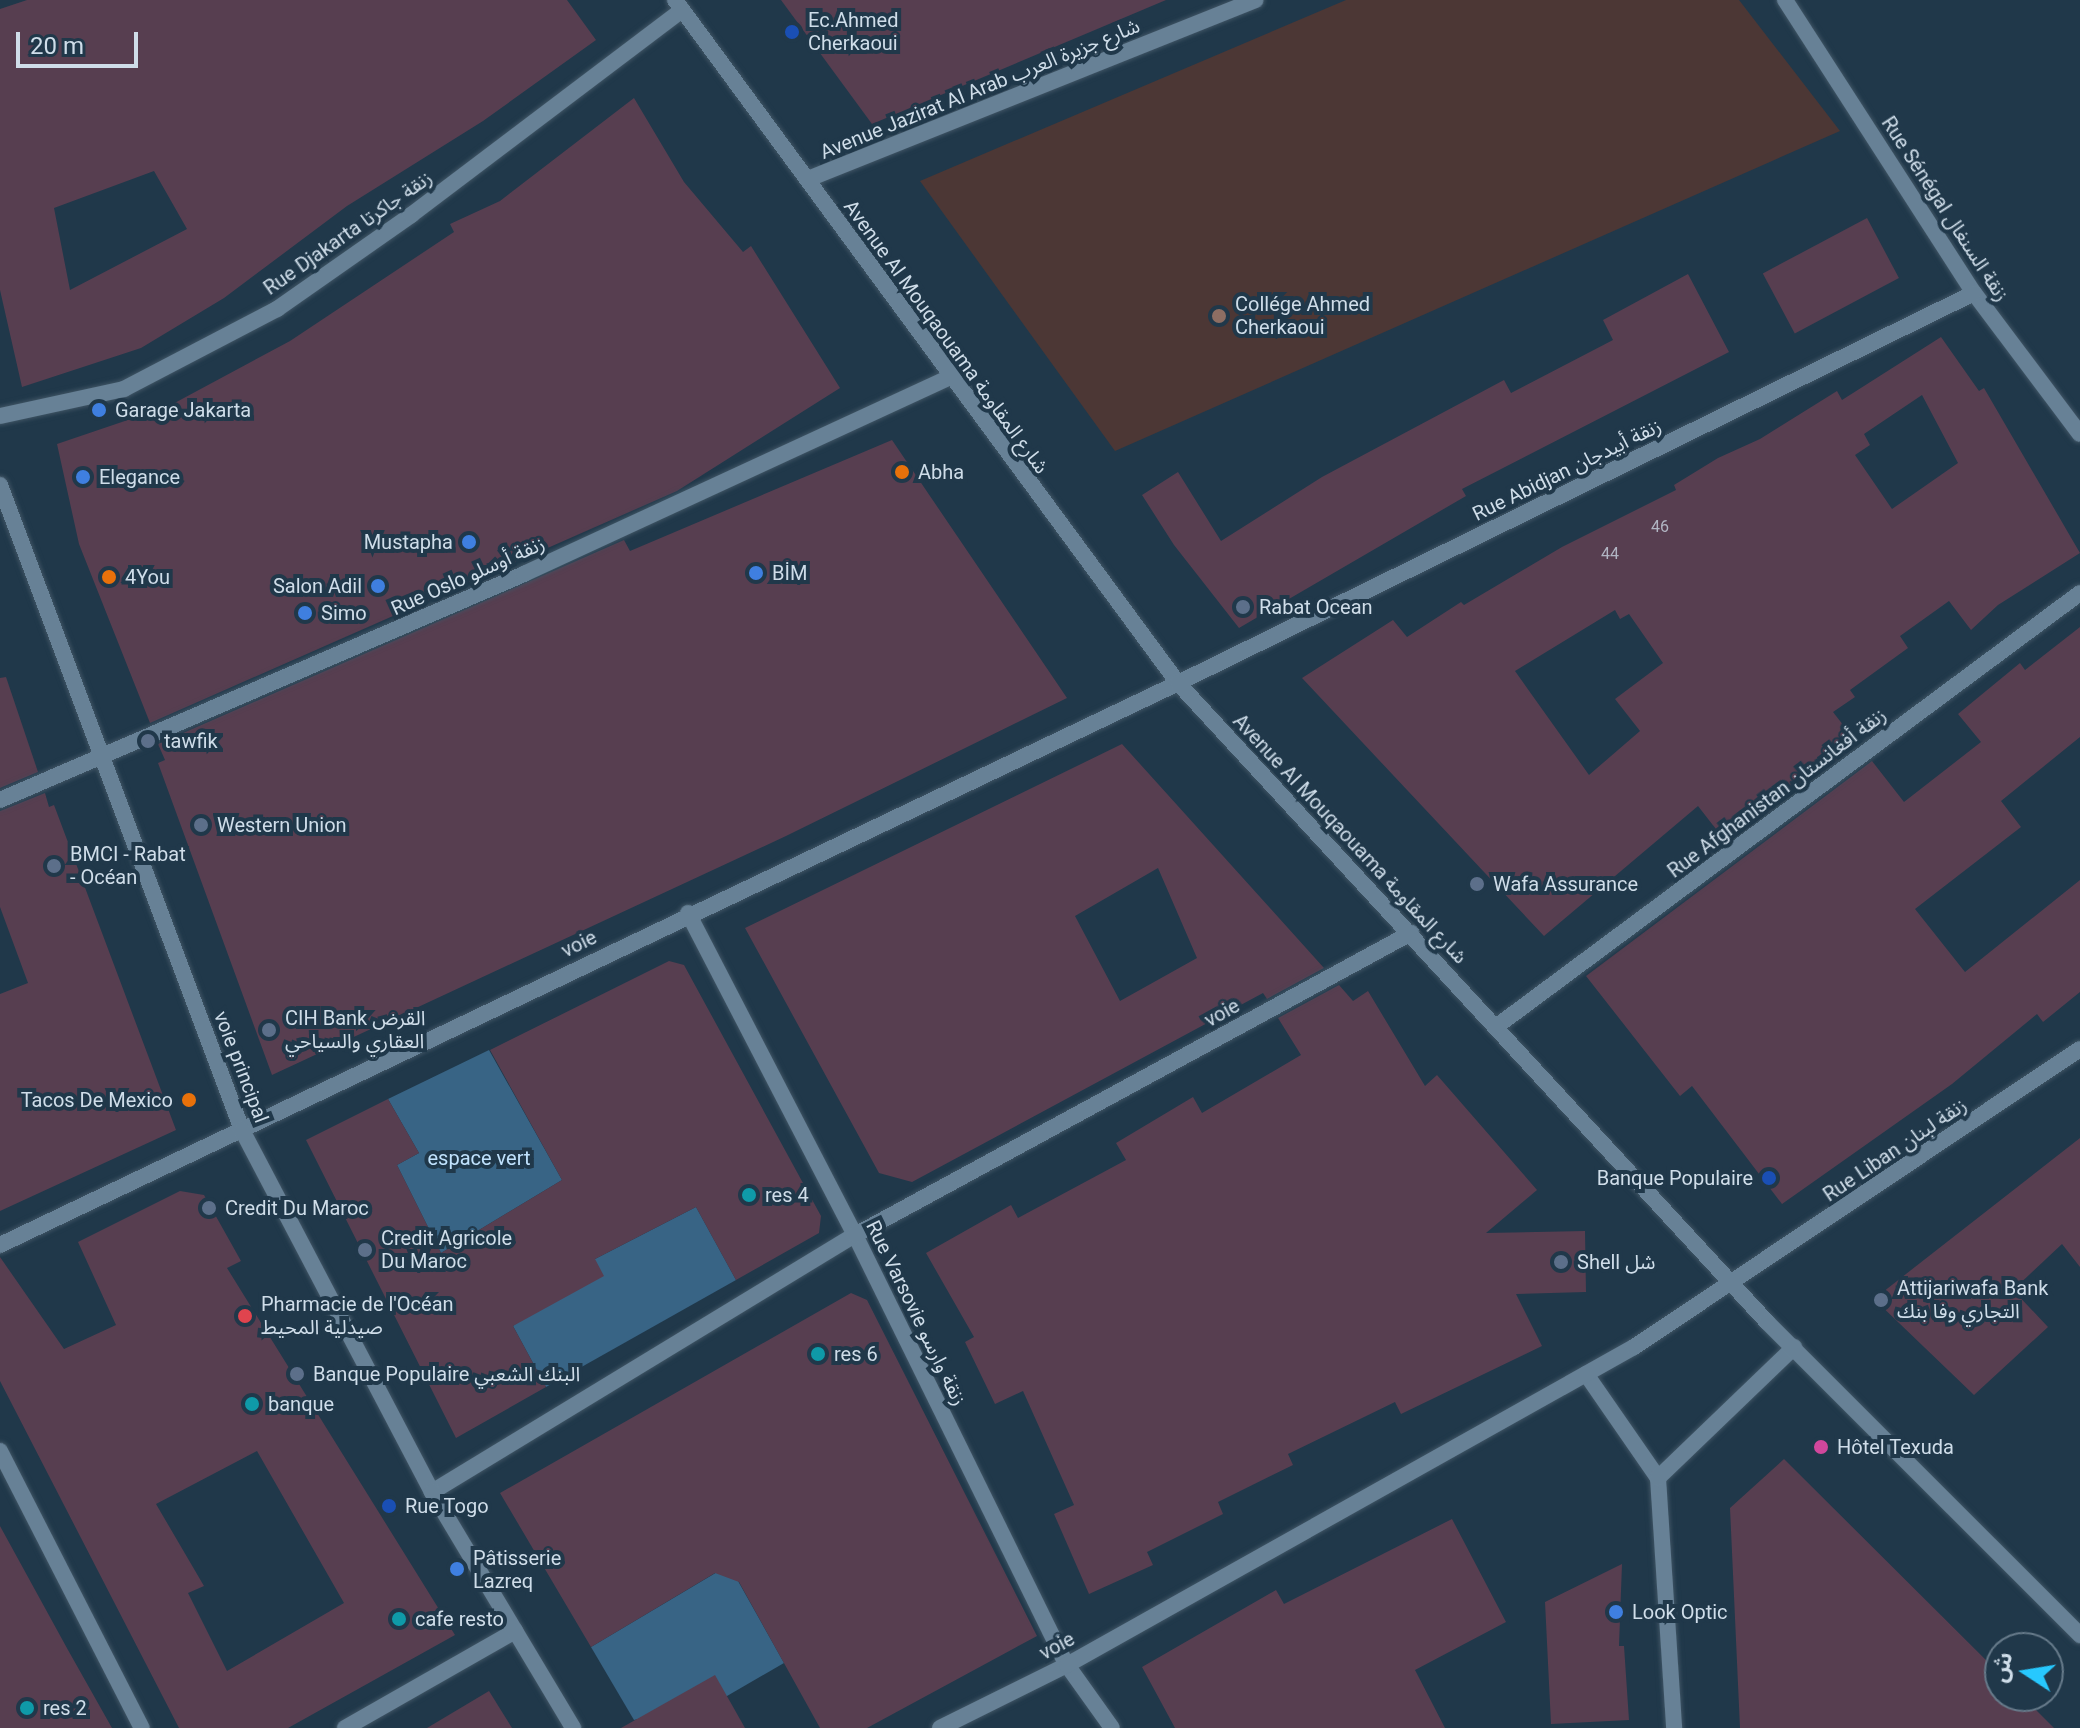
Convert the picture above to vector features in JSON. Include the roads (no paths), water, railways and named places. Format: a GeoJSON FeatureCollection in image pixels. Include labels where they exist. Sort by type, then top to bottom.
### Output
{"type":"FeatureCollection","features":[{"type":"Feature","properties":{"kind":"street","name":"Avenue Jazirat Al Arab شارع جزيرة العرب"},"geometry":{"type":"LineString","coordinates":[[808,179],[1256,0]]}},
{"type":"Feature","properties":{"kind":"street","name":"Rue Sénégal زنقة السنغال"},"geometry":{"type":"LineString","coordinates":[[1785,0],[1974,293],[2080,434]]}},
{"type":"Feature","properties":{"kind":"street","name":"Avenue Al Mouqaouama شارع المقاومة"},"geometry":{"type":"LineString","coordinates":[[679,5],[808,179],[948,378],[1178,683],[1733,1285],[2080,1635]]}},
{"type":"Feature","properties":{"kind":"street","name":"Rue Djakarta زنقة جاكرتا"},"geometry":{"type":"LineString","coordinates":[[0,416],[124,389],[277,309],[411,215],[679,5]]}},
{"type":"Feature","properties":{"kind":"street","name":"Rue Abidjan زنقة أبيدجان"},"geometry":{"type":"LineString","coordinates":[[1178,683],[1974,293]]}},
{"type":"Feature","properties":{"kind":"street","name":"Rue Oslo زنقة أوسلو"},"geometry":{"type":"LineString","coordinates":[[0,800],[524,574],[948,378]]}},
{"type":"Feature","properties":{"kind":"street","name":"voie principal"},"geometry":{"type":"LineString","coordinates":[[0,485],[242,1130],[432,1492],[573,1728]]}},
{"type":"Feature","properties":{"kind":"street","name":"Rue Afghanistan زنقة أفغانستان"},"geometry":{"type":"LineString","coordinates":[[1497,1026],[2080,593]]}},
{"type":"Feature","properties":{"kind":"street","name":"voie"},"geometry":{"type":"LineString","coordinates":[[0,1245],[688,913],[1178,683]]}},
{"type":"Feature","properties":{"kind":"street","name":"Rue Varsovie زنقة وارسو"},"geometry":{"type":"LineString","coordinates":[[688,913],[855,1235],[1067,1665],[1112,1728]]}},
{"type":"Feature","properties":{"kind":"street","name":"voie"},"geometry":{"type":"LineString","coordinates":[[432,1492],[855,1235],[1411,933]]}},
{"type":"Feature","properties":{"kind":"street","name":"Rue Liban زنقة لبنان"},"geometry":{"type":"LineString","coordinates":[[1733,1285],[2080,1049]]}},
{"type":"Feature","properties":{"kind":"street","name":"voie"},"geometry":{"type":"LineString","coordinates":[[940,1728],[1067,1665],[1586,1374],[1733,1285]]}},
{"type":"Feature","properties":{"kind":"street"},"geometry":{"type":"LineString","coordinates":[[1658,1478],[1794,1347]]}},
{"type":"Feature","properties":{"kind":"street"},"geometry":{"type":"LineString","coordinates":[[1586,1374],[1658,1478],[1674,1728]]}},
{"type":"Feature","properties":{"kind":"street"},"geometry":{"type":"LineString","coordinates":[[0,1451],[142,1728]]}},
{"type":"Feature","properties":{"kind":"street"},"geometry":{"type":"LineString","coordinates":[[345,1728],[515,1631]]}},
{"type":"Feature","properties":{"kind":"place","name":"Ec.Ahmed Cherkaoui"},"geometry":{"type":"Point","coordinates":[792,32]}},
{"type":"Feature","properties":{"kind":"place","name":"Collége Ahmed Cherkaoui"},"geometry":{"type":"Point","coordinates":[1219,316]}},
{"type":"Feature","properties":{"kind":"place","name":"Garage Jakarta"},"geometry":{"type":"Point","coordinates":[99,410]}},
{"type":"Feature","properties":{"kind":"place","name":"Abha"},"geometry":{"type":"Point","coordinates":[902,472]}},
{"type":"Feature","properties":{"kind":"place","name":"Elegance"},"geometry":{"type":"Point","coordinates":[83,477]}},
{"type":"Feature","properties":{"kind":"place","name":"Mustapha"},"geometry":{"type":"Point","coordinates":[469,542]}},
{"type":"Feature","properties":{"kind":"place","name":"BİM"},"geometry":{"type":"Point","coordinates":[756,573]}},
{"type":"Feature","properties":{"kind":"place","name":"4You"},"geometry":{"type":"Point","coordinates":[109,577]}},
{"type":"Feature","properties":{"kind":"place","name":"Salon Adil"},"geometry":{"type":"Point","coordinates":[378,586]}},
{"type":"Feature","properties":{"kind":"place","name":"Rabat Ocean"},"geometry":{"type":"Point","coordinates":[1243,607]}},
{"type":"Feature","properties":{"kind":"place","name":"Simo"},"geometry":{"type":"Point","coordinates":[305,613]}},
{"type":"Feature","properties":{"kind":"place","name":"tawfik"},"geometry":{"type":"Point","coordinates":[148,741]}},
{"type":"Feature","properties":{"kind":"place","name":"Western Union"},"geometry":{"type":"Point","coordinates":[201,825]}},
{"type":"Feature","properties":{"kind":"place","name":"BMCI - Rabat - Océan"},"geometry":{"type":"Point","coordinates":[54,866]}},
{"type":"Feature","properties":{"kind":"place","name":"Wafa Assurance"},"geometry":{"type":"Point","coordinates":[1477,884]}},
{"type":"Feature","properties":{"kind":"place","name":"CIH Bank القرض العقاري والسياحي"},"geometry":{"type":"Point","coordinates":[269,1030]}},
{"type":"Feature","properties":{"kind":"place","name":"Tacos De Mexico"},"geometry":{"type":"Point","coordinates":[189,1100]}},
{"type":"Feature","properties":{"kind":"place","name":"Banque Populaire"},"geometry":{"type":"Point","coordinates":[1769,1178]}},
{"type":"Feature","properties":{"kind":"place","name":"res 4"},"geometry":{"type":"Point","coordinates":[749,1195]}},
{"type":"Feature","properties":{"kind":"place","name":"Credit Du Maroc"},"geometry":{"type":"Point","coordinates":[209,1208]}},
{"type":"Feature","properties":{"kind":"place","name":"Credit Agricole Du Maroc"},"geometry":{"type":"Point","coordinates":[365,1250]}},
{"type":"Feature","properties":{"kind":"place","name":"Shell شل"},"geometry":{"type":"Point","coordinates":[1561,1262]}},
{"type":"Feature","properties":{"kind":"place","name":"Attijariwafa Bank التجاري وفا بنك"},"geometry":{"type":"Point","coordinates":[1881,1300]}},
{"type":"Feature","properties":{"kind":"place","name":"Pharmacie de l'Océan صيدلية المحيط"},"geometry":{"type":"Point","coordinates":[245,1316]}},
{"type":"Feature","properties":{"kind":"place","name":"res 6"},"geometry":{"type":"Point","coordinates":[818,1354]}},
{"type":"Feature","properties":{"kind":"place","name":"Banque Populaire البنك الشعبي"},"geometry":{"type":"Point","coordinates":[297,1374]}},
{"type":"Feature","properties":{"kind":"place","name":"banque"},"geometry":{"type":"Point","coordinates":[252,1404]}},
{"type":"Feature","properties":{"kind":"place","name":"Hôtel Texuda"},"geometry":{"type":"Point","coordinates":[1821,1447]}},
{"type":"Feature","properties":{"kind":"place","name":"Rue Togo"},"geometry":{"type":"Point","coordinates":[389,1506]}},
{"type":"Feature","properties":{"kind":"place","name":"Pâtisserie Lazreq"},"geometry":{"type":"Point","coordinates":[457,1569]}},
{"type":"Feature","properties":{"kind":"place","name":"Look Optic"},"geometry":{"type":"Point","coordinates":[1616,1612]}},
{"type":"Feature","properties":{"kind":"place","name":"cafe resto"},"geometry":{"type":"Point","coordinates":[399,1619]}},
{"type":"Feature","properties":{"kind":"place","name":"res 2"},"geometry":{"type":"Point","coordinates":[27,1708]}},
{"type":"Feature","properties":{"kind":"park label","name":"espace vert"},"geometry":{"type":"Point","coordinates":[479,1158]}}]}
